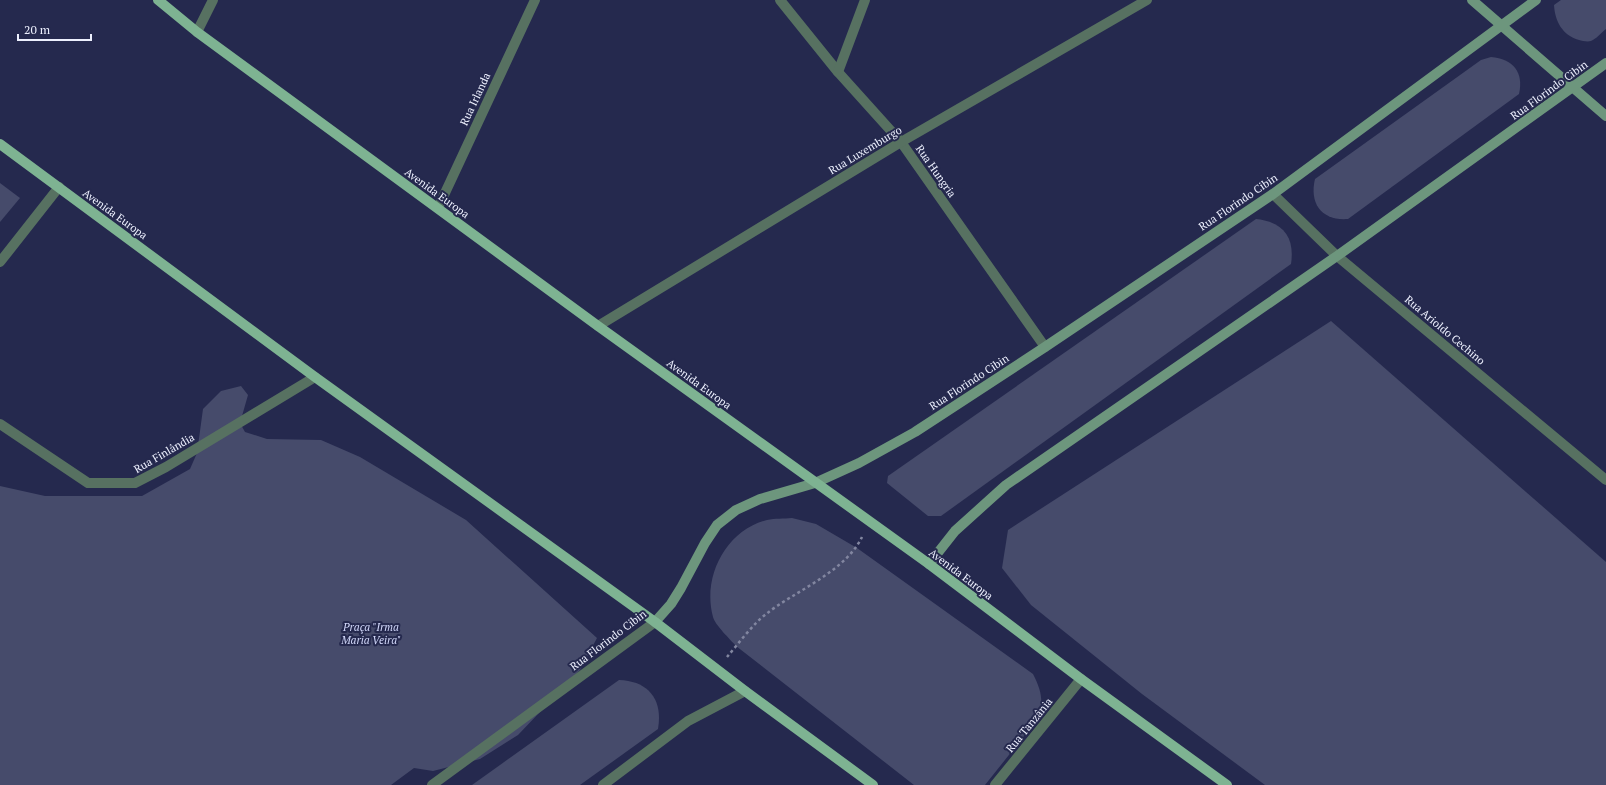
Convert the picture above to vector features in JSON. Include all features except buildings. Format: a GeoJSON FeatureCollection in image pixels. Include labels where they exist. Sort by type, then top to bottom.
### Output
{"type":"FeatureCollection","features":[{"type":"Feature","properties":{"kind":"main road","name":"Avenida Europa"},"geometry":{"type":"LineString","coordinates":[[158,0],[197,32],[598,326],[929,564],[1081,680],[1227,785]]}},
{"type":"Feature","properties":{"kind":"main road"},"geometry":{"type":"LineString","coordinates":[[1472,0],[1606,116]]}},
{"type":"Feature","properties":{"kind":"main road","name":"Rua Florindo Cibin"},"geometry":{"type":"LineString","coordinates":[[655,622],[671,604],[705,543],[717,525],[736,510],[760,499],[815,483],[859,463],[915,432],[1273,194],[1501,24],[1536,0]]}},
{"type":"Feature","properties":{"kind":"main road","name":"Rua Florindo Cibin"},"geometry":{"type":"LineString","coordinates":[[929,564],[955,531],[1006,485],[1337,256],[1606,63]]}},
{"type":"Feature","properties":{"kind":"main road","name":"Avenida Europa"},"geometry":{"type":"LineString","coordinates":[[0,144],[316,377],[655,622],[745,691],[873,785]]}},
{"type":"Feature","properties":{"kind":"street"},"geometry":{"type":"LineString","coordinates":[[197,32],[213,0]]}},
{"type":"Feature","properties":{"kind":"street","name":"Rua Irlanda"},"geometry":{"type":"LineString","coordinates":[[438,208],[535,0]]}},
{"type":"Feature","properties":{"kind":"street","name":"Rua Hungria"},"geometry":{"type":"LineString","coordinates":[[780,0],[838,72],[901,142],[1045,347]]}},
{"type":"Feature","properties":{"kind":"street"},"geometry":{"type":"LineString","coordinates":[[838,72],[865,0]]}},
{"type":"Feature","properties":{"kind":"street","name":"Rua Luxemburgo"},"geometry":{"type":"LineString","coordinates":[[598,326],[901,142],[1147,0]]}},
{"type":"Feature","properties":{"kind":"street"},"geometry":{"type":"LineString","coordinates":[[0,262],[59,187]]}},
{"type":"Feature","properties":{"kind":"street","name":"Rua Arioldo Cechino"},"geometry":{"type":"LineString","coordinates":[[1273,194],[1337,256],[1606,480]]}},
{"type":"Feature","properties":{"kind":"street","name":"Rua Finlândia"},"geometry":{"type":"LineString","coordinates":[[0,424],[88,483],[135,484],[316,377]]}},
{"type":"Feature","properties":{"kind":"street","name":"Rua Florindo Cibin"},"geometry":{"type":"LineString","coordinates":[[432,785],[655,622]]}},
{"type":"Feature","properties":{"kind":"street","name":"Rua Tanzânia"},"geometry":{"type":"LineString","coordinates":[[995,785],[1081,680]]}},
{"type":"Feature","properties":{"kind":"street"},"geometry":{"type":"LineString","coordinates":[[603,785],[688,721],[745,691]]}},
{"type":"Feature","properties":{"kind":"path"},"geometry":{"type":"LineString","coordinates":[[716,669],[765,614],[826,575],[857,548],[869,521]]}},
{"type":"Feature","properties":{"kind":"green space"},"geometry":{"type":"Polygon","coordinates":[[[1561,0],[1606,0],[1606,29],[1595,39],[1590,41],[1579,40],[1568,35],[1560,27],[1556,17],[1554,5],[1561,0]]]}},
{"type":"Feature","properties":{"kind":"green space"},"geometry":{"type":"Polygon","coordinates":[[[1491,57],[1499,58],[1511,64],[1515,68],[1520,79],[1519,94],[1348,219],[1331,217],[1320,209],[1314,196],[1315,179],[1481,60],[1491,57]]]}},
{"type":"Feature","properties":{"kind":"green space"},"geometry":{"type":"Polygon","coordinates":[[[0,183],[20,198],[0,222],[0,183]]]}},
{"type":"Feature","properties":{"kind":"green space"},"geometry":{"type":"Polygon","coordinates":[[[1256,219],[1280,227],[1285,232],[1291,246],[1291,264],[941,516],[928,516],[887,483],[888,476],[1256,219]]]}},
{"type":"Feature","properties":{"kind":"green space"},"geometry":{"type":"Polygon","coordinates":[[[1331,321],[1606,562],[1606,785],[1265,785],[1142,694],[1031,605],[1002,568],[1008,530],[1331,321]]]}},
{"type":"Feature","properties":{"kind":"green space","name":"Praça \"Irma Maria Veira\""},"geometry":{"type":"Polygon","coordinates":[[[241,386],[248,395],[240,423],[245,432],[267,439],[321,440],[360,457],[466,520],[597,638],[580,670],[518,735],[480,759],[433,771],[414,768],[391,785],[0,785],[0,486],[45,496],[142,496],[190,469],[197,453],[203,409],[221,391],[241,386]]]}},
{"type":"Feature","properties":{"kind":"green space"},"geometry":{"type":"Polygon","coordinates":[[[792,518],[816,524],[857,548],[1033,674],[1041,694],[1040,716],[985,785],[914,785],[736,646],[714,620],[710,602],[714,571],[720,557],[729,545],[752,525],[770,519],[792,518]]]}},
{"type":"Feature","properties":{"kind":"green space"},"geometry":{"type":"Polygon","coordinates":[[[619,680],[638,684],[646,688],[652,694],[658,709],[658,729],[580,785],[472,785],[619,680]]]}}]}
